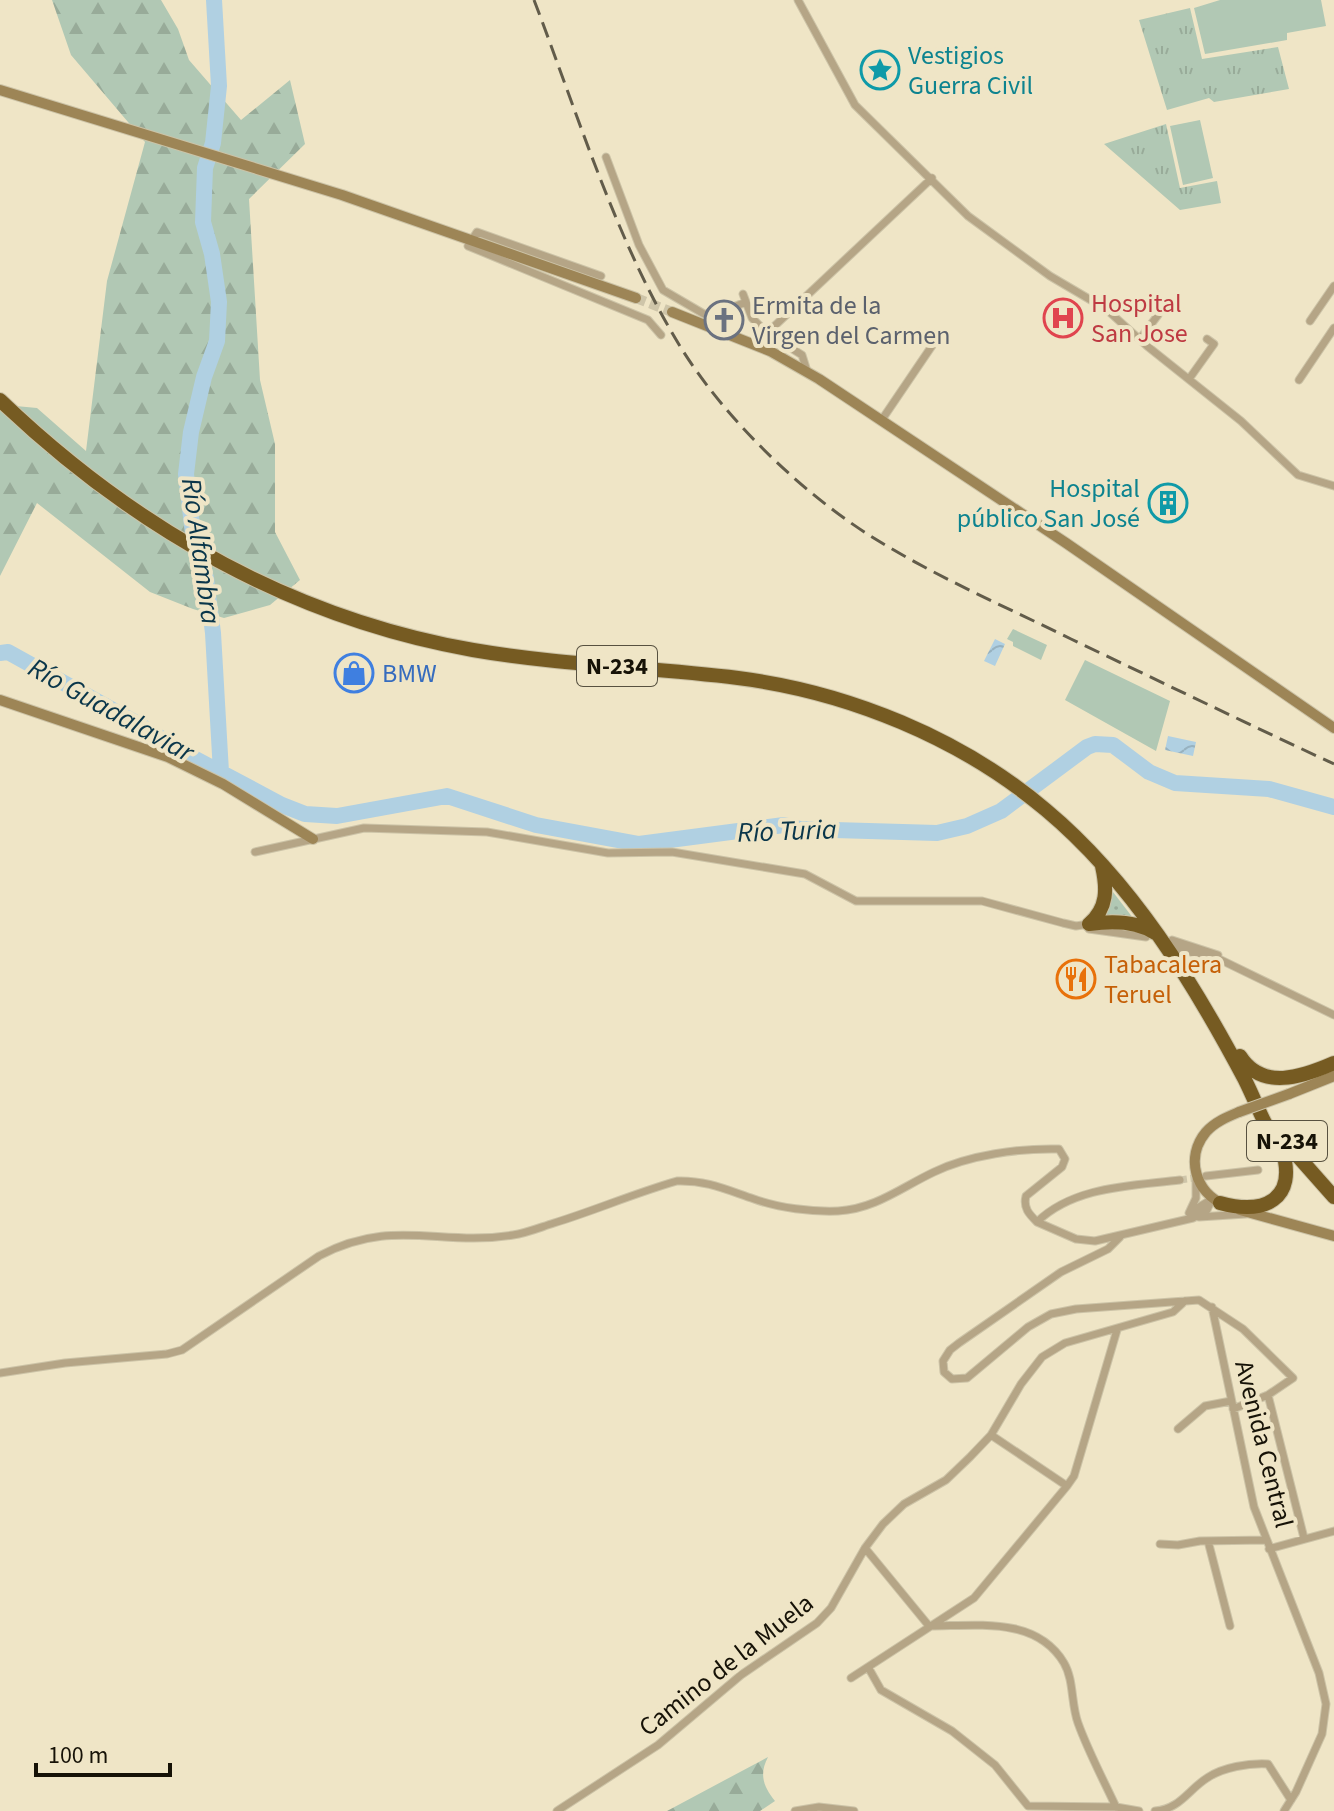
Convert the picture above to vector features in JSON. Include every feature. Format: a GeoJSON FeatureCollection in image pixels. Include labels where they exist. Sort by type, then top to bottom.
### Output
{"type":"FeatureCollection","features":[{"type":"Feature","properties":{"kind":"highway","name":"N-234"},"geometry":{"type":"LineString","coordinates":[[0,392],[35,434]]}},
{"type":"Feature","properties":{"kind":"highway","name":"N-234"},"geometry":{"type":"LineString","coordinates":[[0,400],[80,472],[178,539],[218,563],[299,601],[354,621],[410,636],[535,659],[743,679],[811,692],[867,709],[928,735],[1009,783],[1045,809],[1102,865],[1161,940],[1245,1080],[1295,1153],[1334,1197]]}},
{"type":"Feature","properties":{"kind":"highway"},"geometry":{"type":"LineString","coordinates":[[1083,925],[1097,918],[1104,900],[1106,885],[1102,865]]}},
{"type":"Feature","properties":{"kind":"highway"},"geometry":{"type":"LineString","coordinates":[[1083,925],[1111,922],[1137,925],[1148,928],[1161,940]]}},
{"type":"Feature","properties":{"kind":"highway"},"geometry":{"type":"LineString","coordinates":[[1183,974],[1217,1018],[1250,1071],[1263,1077],[1289,1077],[1334,1063]]}},
{"type":"Feature","properties":{"kind":"highway"},"geometry":{"type":"LineString","coordinates":[[1216,1201],[1243,1208],[1263,1206],[1280,1194],[1286,1180],[1282,1149],[1265,1123],[1245,1080]]}},
{"type":"Feature","properties":{"kind":"main road"},"geometry":{"type":"LineString","coordinates":[[0,90],[232,160],[471,238],[636,298]]}},
{"type":"Feature","properties":{"kind":"main road"},"geometry":{"type":"LineString","coordinates":[[672,312],[770,351],[807,371],[1066,543],[1334,728]]}},
{"type":"Feature","properties":{"kind":"main road"},"geometry":{"type":"LineString","coordinates":[[0,700],[168,757],[223,784],[313,839]]}},
{"type":"Feature","properties":{"kind":"main road"},"geometry":{"type":"LineString","coordinates":[[1334,1076],[1239,1112],[1208,1130],[1197,1152],[1201,1188],[1216,1201],[1334,1236]]}},
{"type":"Feature","properties":{"kind":"street"},"geometry":{"type":"LineString","coordinates":[[798,0],[855,105],[948,197],[991,234],[1050,276],[1093,300],[1241,421],[1298,475],[1334,486]]}},
{"type":"Feature","properties":{"kind":"street"},"geometry":{"type":"LineString","coordinates":[[606,157],[639,245],[663,290],[704,314],[716,314],[745,298],[757,325],[802,355],[807,371]]}},
{"type":"Feature","properties":{"kind":"street"},"geometry":{"type":"LineString","coordinates":[[767,333],[932,178]]}},
{"type":"Feature","properties":{"kind":"street"},"geometry":{"type":"LineString","coordinates":[[601,276],[477,232],[468,246],[648,320],[661,335]]}},
{"type":"Feature","properties":{"kind":"street"},"geometry":{"type":"LineString","coordinates":[[1310,321],[1334,286]]}},
{"type":"Feature","properties":{"kind":"street"},"geometry":{"type":"LineString","coordinates":[[1140,339],[1158,315]]}},
{"type":"Feature","properties":{"kind":"street"},"geometry":{"type":"LineString","coordinates":[[1299,380],[1334,328]]}},
{"type":"Feature","properties":{"kind":"street"},"geometry":{"type":"LineString","coordinates":[[881,421],[940,334]]}},
{"type":"Feature","properties":{"kind":"street"},"geometry":{"type":"LineString","coordinates":[[1189,379],[1214,344],[1207,339]]}},
{"type":"Feature","properties":{"kind":"street"},"geometry":{"type":"LineString","coordinates":[[255,852],[364,828],[487,832],[608,853],[672,852],[810,875],[856,901],[982,901],[1083,925]]}},
{"type":"Feature","properties":{"kind":"street"},"geometry":{"type":"LineString","coordinates":[[1161,940],[1221,960],[1334,1015]]}},
{"type":"Feature","properties":{"kind":"street"},"geometry":{"type":"LineString","coordinates":[[0,1373],[182,1350],[319,1256],[367,1236],[393,1233],[486,1238],[516,1235],[677,1181],[698,1180],[777,1205],[836,1211],[874,1204],[967,1158],[1059,1149],[1065,1159],[1062,1167],[1033,1190],[1024,1203],[1026,1211],[1037,1222],[1076,1239],[1095,1241],[1120,1237],[1207,1210],[1216,1201]]}},
{"type":"Feature","properties":{"kind":"street"},"geometry":{"type":"LineString","coordinates":[[1188,1216],[1201,1175],[1258,1170]]}},
{"type":"Feature","properties":{"kind":"street"},"geometry":{"type":"LineString","coordinates":[[1037,1222],[1047,1212],[1078,1197],[1107,1189],[1180,1180]]}},
{"type":"Feature","properties":{"kind":"street"},"geometry":{"type":"LineString","coordinates":[[1188,1216],[1257,1215]]}},
{"type":"Feature","properties":{"kind":"street"},"geometry":{"type":"LineString","coordinates":[[1120,1237],[1108,1249],[1049,1280],[950,1350],[943,1361],[944,1372],[952,1379],[967,1378],[1028,1327],[1051,1314],[1076,1309],[1199,1300],[1243,1329],[1293,1378],[1268,1395],[1232,1405],[1205,1406],[1178,1429]]}},
{"type":"Feature","properties":{"kind":"street","name":"Camino de la Muela"},"geometry":{"type":"LineString","coordinates":[[557,1811],[658,1745],[741,1675],[817,1623],[836,1600],[865,1548],[890,1516],[904,1504],[946,1480],[991,1435],[1021,1384],[1042,1357],[1065,1343],[1173,1312],[1185,1301]]}},
{"type":"Feature","properties":{"kind":"street","name":"Avenida Central"},"geometry":{"type":"LineString","coordinates":[[1212,1307],[1254,1507],[1319,1673],[1326,1704],[1322,1734],[1284,1811]]}},
{"type":"Feature","properties":{"kind":"street"},"geometry":{"type":"LineString","coordinates":[[851,1678],[974,1598],[1067,1486],[1074,1476],[1117,1330]]}},
{"type":"Feature","properties":{"kind":"street"},"geometry":{"type":"LineString","coordinates":[[1268,1395],[1304,1538]]}},
{"type":"Feature","properties":{"kind":"street"},"geometry":{"type":"LineString","coordinates":[[991,1435],[1067,1486]]}},
{"type":"Feature","properties":{"kind":"street"},"geometry":{"type":"LineString","coordinates":[[1269,1549],[1334,1531]]}},
{"type":"Feature","properties":{"kind":"street"},"geometry":{"type":"LineString","coordinates":[[1160,1544],[1266,1540]]}},
{"type":"Feature","properties":{"kind":"street"},"geometry":{"type":"LineString","coordinates":[[1208,1541],[1230,1626]]}},
{"type":"Feature","properties":{"kind":"street"},"geometry":{"type":"LineString","coordinates":[[865,1548],[929,1626],[1013,1627],[1034,1634],[1049,1646],[1064,1663],[1076,1720],[1116,1807]]}},
{"type":"Feature","properties":{"kind":"street"},"geometry":{"type":"LineString","coordinates":[[868,1667],[881,1690],[952,1731],[995,1765],[1028,1806],[1116,1807],[1139,1811]]}},
{"type":"Feature","properties":{"kind":"street"},"geometry":{"type":"LineString","coordinates":[[1155,1811],[1177,1805],[1208,1776],[1250,1763],[1268,1764],[1291,1800]]}},
{"type":"Feature","properties":{"kind":"street"},"geometry":{"type":"LineString","coordinates":[[795,1811],[819,1807],[854,1811]]}},
{"type":"Feature","properties":{"kind":"green space"},"geometry":{"type":"Polygon","coordinates":[[[52,0],[161,0],[178,29],[189,60],[241,120],[290,80],[305,144],[249,199],[260,380],[275,444],[275,532],[300,580],[270,605],[224,618],[150,592],[37,503],[0,576],[0,401],[5,405],[37,408],[86,451],[107,281],[145,142],[71,55],[52,0]]]}},
{"type":"Feature","properties":{"kind":"green space"},"geometry":{"type":"Polygon","coordinates":[[[1220,0],[1321,0],[1326,26],[1287,33],[1287,40],[1205,54],[1194,8],[1220,0]]]}},
{"type":"Feature","properties":{"kind":"green space"},"geometry":{"type":"Polygon","coordinates":[[[1190,8],[1202,59],[1278,47],[1289,89],[1214,102],[1209,98],[1167,110],[1139,20],[1190,8]]]}},
{"type":"Feature","properties":{"kind":"green space"},"geometry":{"type":"Polygon","coordinates":[[[1200,120],[1213,178],[1183,185],[1170,126],[1200,120]]]}},
{"type":"Feature","properties":{"kind":"green space"},"geometry":{"type":"Polygon","coordinates":[[[1166,124],[1180,188],[1217,181],[1221,203],[1180,210],[1104,144],[1166,124]]]}},
{"type":"Feature","properties":{"kind":"green space"},"geometry":{"type":"Polygon","coordinates":[[[1013,629],[1047,645],[1041,660],[1013,646],[1013,642],[1007,639],[1013,629]]]}},
{"type":"Feature","properties":{"kind":"green space"},"geometry":{"type":"Polygon","coordinates":[[[1085,660],[1170,701],[1156,751],[1065,700],[1085,660]]]}},
{"type":"Feature","properties":{"kind":"green space"},"geometry":{"type":"Polygon","coordinates":[[[1113,892],[1133,918],[1101,918],[1113,892]]]}},
{"type":"Feature","properties":{"kind":"green space"},"geometry":{"type":"Polygon","coordinates":[[[768,1757],[764,1780],[775,1801],[760,1811],[667,1811],[768,1757]]]}},
{"type":"Feature","properties":{"kind":"water"},"geometry":{"type":"Polygon","coordinates":[[[995,639],[1005,644],[995,666],[984,661],[995,639]]]}},
{"type":"Feature","properties":{"kind":"water"},"geometry":{"type":"Polygon","coordinates":[[[1168,736],[1196,742],[1193,756],[1165,750],[1168,736]]]}},
{"type":"Feature","properties":{"kind":"waterway","name":"Río Alfambra"},"geometry":{"type":"LineString","coordinates":[[214,0],[219,86],[213,143],[205,168],[203,222],[212,254],[219,302],[217,341],[204,377],[191,432],[186,474],[193,534],[206,578],[213,633],[221,772]]}},
{"type":"Feature","properties":{"kind":"waterway","name":"Río Turia"},"geometry":{"type":"LineString","coordinates":[[0,653],[8,652],[188,755],[305,814],[337,816],[447,796],[536,825],[639,844],[784,825],[800,829],[937,833],[967,826],[1001,811],[1095,744],[1113,745],[1149,772],[1175,783],[1269,789],[1334,807]]}},
{"type":"Feature","properties":{"kind":"tunnel"},"geometry":{"type":"LineString","coordinates":[[636,298],[672,312]]}},
{"type":"Feature","properties":{"kind":"tunnel"},"geometry":{"type":"LineString","coordinates":[[1180,1180],[1202,1177]]}},
{"type":"Feature","properties":{"kind":"railway"},"geometry":{"type":"LineString","coordinates":[[534,0],[619,225],[660,311],[701,378],[770,456],[850,522],[924,567],[1334,764]]}},
{"type":"Feature","properties":{"kind":"place","name":"Vestigios Guerra Civil"},"geometry":{"type":"Point","coordinates":[880,70]}},
{"type":"Feature","properties":{"kind":"place","name":"Hospital San Jose"},"geometry":{"type":"Point","coordinates":[1063,318]}},
{"type":"Feature","properties":{"kind":"place","name":"Ermita de la Virgen del Carmen"},"geometry":{"type":"Point","coordinates":[724,320]}},
{"type":"Feature","properties":{"kind":"place","name":"Hospital público San José"},"geometry":{"type":"Point","coordinates":[1168,503]}},
{"type":"Feature","properties":{"kind":"place","name":"BMW"},"geometry":{"type":"Point","coordinates":[354,673]}},
{"type":"Feature","properties":{"kind":"place","name":"Tabacalera Teruel"},"geometry":{"type":"Point","coordinates":[1076,979]}},
{"type":"Feature","properties":{"kind":"water label","name":"Río Guadalaviar"},"geometry":{"type":"Point","coordinates":[111,710]}}]}
